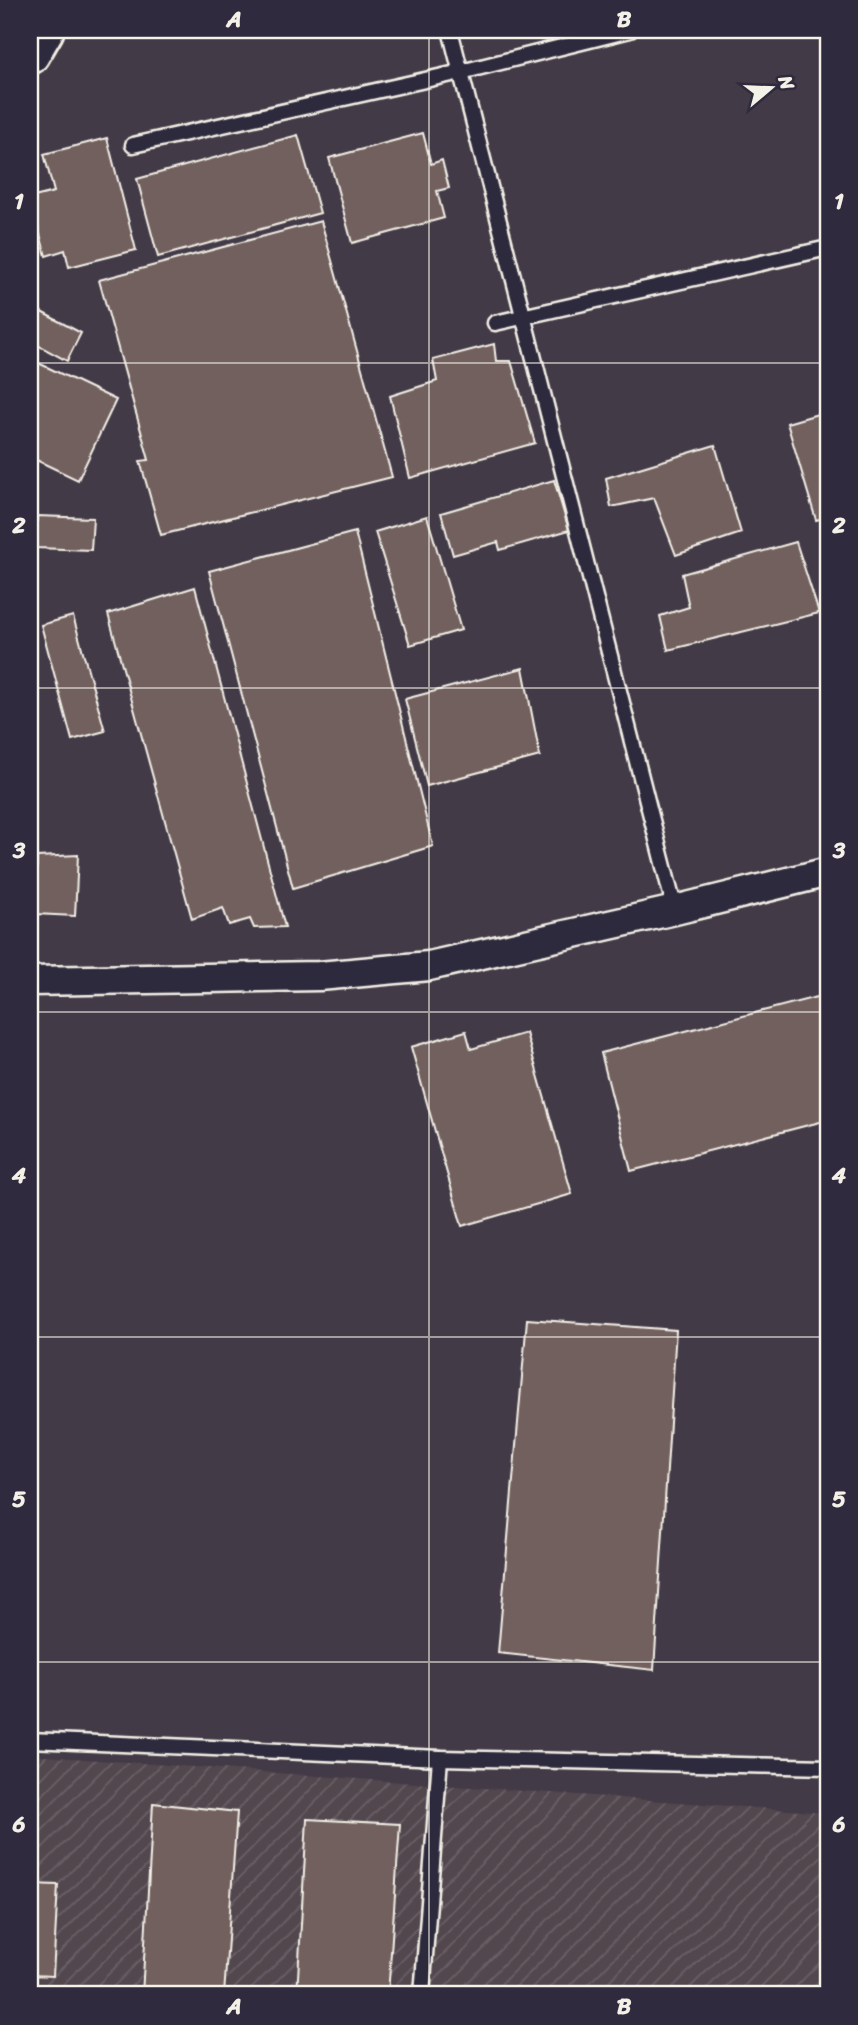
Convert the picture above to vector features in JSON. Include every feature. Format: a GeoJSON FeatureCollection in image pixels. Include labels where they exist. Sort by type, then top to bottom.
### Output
{"type":"FeatureCollection","features":[{"type":"Feature","properties":{"kind":"main road"},"geometry":{"type":"LineString","coordinates":[[30,54],[44,30]]}},
{"type":"Feature","properties":{"kind":"street"},"geometry":{"type":"LineString","coordinates":[[30,981],[319,976],[429,966],[828,872]]}},
{"type":"Feature","properties":{"kind":"lane"},"geometry":{"type":"LineString","coordinates":[[450,30],[675,910]]}},
{"type":"Feature","properties":{"kind":"lane"},"geometry":{"type":"LineString","coordinates":[[133,145],[461,72],[630,30]]}},
{"type":"Feature","properties":{"kind":"lane"},"geometry":{"type":"LineString","coordinates":[[495,323],[828,248]]}},
{"type":"Feature","properties":{"kind":"lane"},"geometry":{"type":"LineString","coordinates":[[30,1740],[440,1758],[828,1767]]}},
{"type":"Feature","properties":{"kind":"lane"},"geometry":{"type":"LineString","coordinates":[[422,1995],[440,1758]]}},
{"type":"Feature","properties":{"kind":"shaded area"},"geometry":{"type":"Polygon","coordinates":[[[30,1755],[828,1813],[828,1995],[30,1995],[30,1755]]]}},
{"type":"Feature","properties":{"kind":"building"},"geometry":{"type":"Polygon","coordinates":[[[423,133],[431,164],[442,160],[449,188],[437,191],[444,218],[352,243],[329,158],[423,133]]]}},
{"type":"Feature","properties":{"kind":"building"},"geometry":{"type":"Polygon","coordinates":[[[298,135],[320,213],[158,257],[137,179],[298,135]]]}},
{"type":"Feature","properties":{"kind":"building"},"geometry":{"type":"Polygon","coordinates":[[[107,138],[136,250],[69,267],[65,250],[46,256],[30,198],[54,192],[44,154],[107,138]]]}},
{"type":"Feature","properties":{"kind":"building"},"geometry":{"type":"Polygon","coordinates":[[[321,221],[392,477],[161,535],[140,461],[149,460],[99,280],[321,221]]]}},
{"type":"Feature","properties":{"kind":"building"},"geometry":{"type":"Polygon","coordinates":[[[30,306],[81,333],[67,361],[30,341],[30,306]]]}},
{"type":"Feature","properties":{"kind":"building"},"geometry":{"type":"Polygon","coordinates":[[[494,344],[496,361],[511,361],[535,443],[410,478],[390,396],[437,381],[433,360],[494,344]]]}},
{"type":"Feature","properties":{"kind":"building"},"geometry":{"type":"Polygon","coordinates":[[[30,359],[116,400],[78,480],[30,457],[30,359]]]}},
{"type":"Feature","properties":{"kind":"building"},"geometry":{"type":"Polygon","coordinates":[[[828,411],[828,517],[816,520],[787,423],[828,411]]]}},
{"type":"Feature","properties":{"kind":"building"},"geometry":{"type":"Polygon","coordinates":[[[715,445],[741,533],[676,555],[654,498],[611,507],[606,478],[715,445]]]}},
{"type":"Feature","properties":{"kind":"building"},"geometry":{"type":"Polygon","coordinates":[[[554,480],[569,530],[500,550],[498,542],[453,555],[441,513],[554,480]]]}},
{"type":"Feature","properties":{"kind":"building"},"geometry":{"type":"Polygon","coordinates":[[[37,516],[93,518],[91,550],[36,548],[37,516]]]}},
{"type":"Feature","properties":{"kind":"building"},"geometry":{"type":"Polygon","coordinates":[[[427,516],[461,630],[410,645],[375,532],[427,516]]]}},
{"type":"Feature","properties":{"kind":"building"},"geometry":{"type":"Polygon","coordinates":[[[355,532],[433,846],[293,888],[209,571],[355,532]]]}},
{"type":"Feature","properties":{"kind":"building"},"geometry":{"type":"Polygon","coordinates":[[[796,542],[819,613],[668,650],[660,616],[689,607],[682,574],[796,542]]]}},
{"type":"Feature","properties":{"kind":"building"},"geometry":{"type":"Polygon","coordinates":[[[195,587],[285,927],[254,928],[250,919],[229,925],[223,908],[192,919],[108,614],[195,587]]]}},
{"type":"Feature","properties":{"kind":"building"},"geometry":{"type":"Polygon","coordinates":[[[73,616],[105,731],[72,740],[41,625],[73,616]]]}},
{"type":"Feature","properties":{"kind":"building"},"geometry":{"type":"Polygon","coordinates":[[[523,668],[540,756],[427,786],[405,699],[523,668]]]}},
{"type":"Feature","properties":{"kind":"building"},"geometry":{"type":"Polygon","coordinates":[[[78,855],[75,916],[35,914],[37,857],[78,855]]]}},
{"type":"Feature","properties":{"kind":"building"},"geometry":{"type":"Polygon","coordinates":[[[828,994],[828,1120],[631,1171],[601,1053],[828,994]]]}},
{"type":"Feature","properties":{"kind":"building"},"geometry":{"type":"Polygon","coordinates":[[[466,1031],[471,1049],[526,1033],[572,1194],[462,1226],[411,1047],[466,1031]]]}},
{"type":"Feature","properties":{"kind":"building"},"geometry":{"type":"Polygon","coordinates":[[[527,1319],[676,1330],[654,1670],[498,1653],[527,1319]]]}},
{"type":"Feature","properties":{"kind":"building"},"geometry":{"type":"Polygon","coordinates":[[[153,1803],[237,1812],[224,1995],[142,1995],[153,1803]]]}},
{"type":"Feature","properties":{"kind":"building"},"geometry":{"type":"Polygon","coordinates":[[[307,1819],[400,1824],[388,1995],[297,1995],[307,1819]]]}},
{"type":"Feature","properties":{"kind":"building"},"geometry":{"type":"Polygon","coordinates":[[[30,1884],[58,1885],[53,1976],[30,1975],[30,1884]]]}}]}
